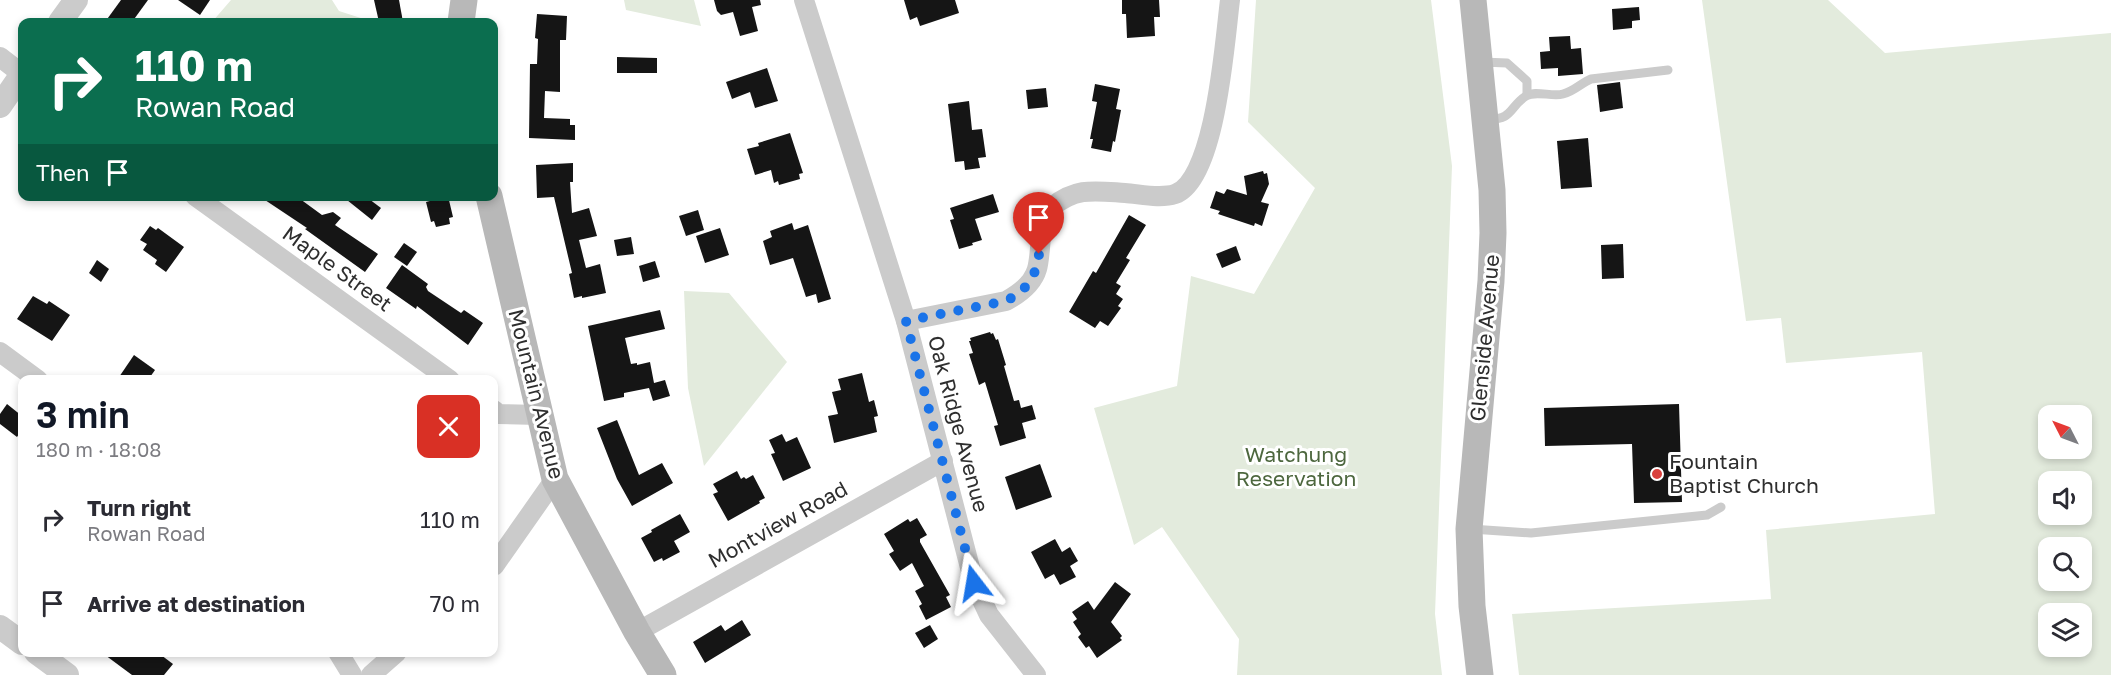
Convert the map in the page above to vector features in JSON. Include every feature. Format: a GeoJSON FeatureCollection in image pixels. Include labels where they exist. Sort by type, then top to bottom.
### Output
{"type":"FeatureCollection","features":[{"type":"Feature","properties":{"kind":"main road"},"geometry":{"type":"LineString","coordinates":[[462,18],[464,0]]}},
{"type":"Feature","properties":{"kind":"main road","name":"Glenside Avenue"},"geometry":{"type":"LineString","coordinates":[[1473,0],[1492,190],[1493,233],[1491,281],[1469,529],[1472,606],[1480,675]]}},
{"type":"Feature","properties":{"kind":"main road","name":"Mountain Avenue"},"geometry":{"type":"LineString","coordinates":[[490,201],[555,479],[637,632],[663,675]]}},
{"type":"Feature","properties":{"kind":"street"},"geometry":{"type":"LineString","coordinates":[[63,18],[76,0]]}},
{"type":"Feature","properties":{"kind":"street"},"geometry":{"type":"LineString","coordinates":[[448,0],[452,18]]}},
{"type":"Feature","properties":{"kind":"street","name":"Oak Ridge Avenue"},"geometry":{"type":"LineString","coordinates":[[804,0],[906,321],[974,583],[989,615],[1035,675]]}},
{"type":"Feature","properties":{"kind":"street"},"geometry":{"type":"LineString","coordinates":[[906,321],[1006,301],[1019,294],[1037,270],[1044,221],[1049,210],[1064,198],[1086,190],[1160,195],[1176,193],[1185,186],[1197,171],[1210,137],[1218,95],[1230,0]]}},
{"type":"Feature","properties":{"kind":"street"},"geometry":{"type":"LineString","coordinates":[[0,57],[18,71]]}},
{"type":"Feature","properties":{"kind":"street"},"geometry":{"type":"LineString","coordinates":[[0,106],[18,80]]}},
{"type":"Feature","properties":{"kind":"street","name":"Maple Street"},"geometry":{"type":"LineString","coordinates":[[202,201],[443,375]]}},
{"type":"Feature","properties":{"kind":"street"},"geometry":{"type":"LineString","coordinates":[[0,352],[31,375]]}},
{"type":"Feature","properties":{"kind":"street"},"geometry":{"type":"LineString","coordinates":[[498,414],[539,415]]}},
{"type":"Feature","properties":{"kind":"street","name":"Montview Road"},"geometry":{"type":"LineString","coordinates":[[637,632],[943,461]]}},
{"type":"Feature","properties":{"kind":"street"},"geometry":{"type":"LineString","coordinates":[[498,560],[555,479]]}},
{"type":"Feature","properties":{"kind":"street"},"geometry":{"type":"LineString","coordinates":[[0,627],[18,640]]}},
{"type":"Feature","properties":{"kind":"street"},"geometry":{"type":"LineString","coordinates":[[43,657],[67,675]]}},
{"type":"Feature","properties":{"kind":"street"},"geometry":{"type":"LineString","coordinates":[[341,657],[352,675]]}},
{"type":"Feature","properties":{"kind":"street"},"geometry":{"type":"LineString","coordinates":[[371,675],[391,657]]}},
{"type":"Feature","properties":{"kind":"lane"},"geometry":{"type":"LineString","coordinates":[[1480,62],[1507,63],[1527,81],[1527,95]]}},
{"type":"Feature","properties":{"kind":"lane"},"geometry":{"type":"LineString","coordinates":[[1485,119],[1499,119],[1512,112],[1527,95],[1562,94],[1592,79],[1668,70]]}},
{"type":"Feature","properties":{"kind":"lane"},"geometry":{"type":"LineString","coordinates":[[1469,529],[1531,533],[1707,515],[1721,507]]}},
{"type":"Feature","properties":{"kind":"green space"},"geometry":{"type":"Polygon","coordinates":[[[231,0],[332,0],[339,11],[361,18],[215,18],[231,0]]]}},
{"type":"Feature","properties":{"kind":"green space"},"geometry":{"type":"Polygon","coordinates":[[[624,0],[694,0],[701,26],[626,10],[624,0]]]}},
{"type":"Feature","properties":{"kind":"green space","name":"Watchung Reservation"},"geometry":{"type":"Polygon","coordinates":[[[1256,0],[1431,0],[1452,166],[1435,614],[1442,675],[1237,675],[1239,639],[1162,527],[1134,545],[1094,408],[1177,386],[1191,276],[1254,294],[1315,188],[1248,122],[1256,0]]]}},
{"type":"Feature","properties":{"kind":"green space"},"geometry":{"type":"Polygon","coordinates":[[[1702,0],[1828,0],[1885,53],[2111,33],[2111,675],[1519,675],[1512,614],[1771,599],[1766,530],[1935,514],[1922,352],[1786,363],[1781,318],[1746,321],[1702,0]]]}},
{"type":"Feature","properties":{"kind":"green space"},"geometry":{"type":"Polygon","coordinates":[[[684,291],[729,293],[787,362],[704,466],[688,388],[684,291]]]}},
{"type":"Feature","properties":{"kind":"building"},"geometry":{"type":"Polygon","coordinates":[[[121,0],[148,0],[135,18],[108,18],[121,0]]]}},
{"type":"Feature","properties":{"kind":"building"},"geometry":{"type":"Polygon","coordinates":[[[178,0],[210,0],[200,15],[178,0]]]}},
{"type":"Feature","properties":{"kind":"building"},"geometry":{"type":"Polygon","coordinates":[[[374,0],[399,0],[402,18],[378,18],[374,0]]]}},
{"type":"Feature","properties":{"kind":"building"},"geometry":{"type":"Polygon","coordinates":[[[714,0],[760,0],[761,5],[752,7],[758,31],[740,36],[733,12],[721,15],[717,11],[714,0]]]}},
{"type":"Feature","properties":{"kind":"building"},"geometry":{"type":"Polygon","coordinates":[[[904,0],[955,0],[959,13],[920,26],[917,17],[910,20],[904,0]]]}},
{"type":"Feature","properties":{"kind":"building"},"geometry":{"type":"Polygon","coordinates":[[[1122,0],[1159,0],[1160,17],[1154,17],[1155,36],[1127,38],[1126,14],[1122,14],[1122,0]]]}},
{"type":"Feature","properties":{"kind":"building"},"geometry":{"type":"Polygon","coordinates":[[[1639,7],[1640,20],[1632,21],[1632,28],[1613,30],[1612,9],[1639,7]]]}},
{"type":"Feature","properties":{"kind":"building"},"geometry":{"type":"Polygon","coordinates":[[[537,14],[567,16],[566,40],[560,40],[560,92],[545,91],[544,118],[570,119],[570,125],[575,125],[575,140],[529,138],[530,64],[537,64],[538,39],[535,38],[537,14]]]}},
{"type":"Feature","properties":{"kind":"building"},"geometry":{"type":"Polygon","coordinates":[[[1570,36],[1571,49],[1581,48],[1583,74],[1558,76],[1558,68],[1541,69],[1540,52],[1550,51],[1549,37],[1570,36]]]}},
{"type":"Feature","properties":{"kind":"building"},"geometry":{"type":"Polygon","coordinates":[[[617,57],[657,58],[657,73],[617,73],[617,57]]]}},
{"type":"Feature","properties":{"kind":"building"},"geometry":{"type":"Polygon","coordinates":[[[767,68],[778,101],[755,108],[750,92],[732,99],[726,82],[767,68]]]}},
{"type":"Feature","properties":{"kind":"building"},"geometry":{"type":"Polygon","coordinates":[[[1620,82],[1623,108],[1600,112],[1597,85],[1620,82]]]}},
{"type":"Feature","properties":{"kind":"building"},"geometry":{"type":"Polygon","coordinates":[[[1095,84],[1120,89],[1116,109],[1121,110],[1111,152],[1091,148],[1093,139],[1090,139],[1097,102],[1092,101],[1095,84]]]}},
{"type":"Feature","properties":{"kind":"building"},"geometry":{"type":"Polygon","coordinates":[[[1046,88],[1048,107],[1028,109],[1026,90],[1046,88]]]}},
{"type":"Feature","properties":{"kind":"building"},"geometry":{"type":"Polygon","coordinates":[[[969,101],[972,130],[982,129],[986,157],[978,158],[980,168],[965,170],[964,161],[955,162],[948,104],[969,101]]]}},
{"type":"Feature","properties":{"kind":"building"},"geometry":{"type":"Polygon","coordinates":[[[790,133],[803,173],[799,174],[800,179],[779,185],[778,181],[774,183],[771,170],[755,175],[747,149],[790,133]]]}},
{"type":"Feature","properties":{"kind":"building"},"geometry":{"type":"Polygon","coordinates":[[[1588,138],[1592,187],[1561,189],[1557,141],[1588,138]]]}},
{"type":"Feature","properties":{"kind":"building"},"geometry":{"type":"Polygon","coordinates":[[[573,163],[573,182],[570,182],[572,213],[589,208],[597,236],[579,240],[586,268],[600,264],[606,293],[582,298],[582,296],[574,298],[569,274],[572,273],[554,197],[537,198],[536,165],[573,163]]]}},
{"type":"Feature","properties":{"kind":"building"},"geometry":{"type":"Polygon","coordinates":[[[1263,171],[1264,174],[1267,173],[1269,184],[1261,202],[1269,204],[1262,226],[1255,223],[1254,226],[1218,214],[1220,211],[1210,208],[1216,191],[1224,194],[1227,189],[1247,195],[1244,176],[1263,171]]]}},
{"type":"Feature","properties":{"kind":"building"},"geometry":{"type":"Polygon","coordinates":[[[993,194],[999,212],[975,219],[982,240],[959,249],[950,220],[954,219],[950,208],[993,194]]]}},
{"type":"Feature","properties":{"kind":"building"},"geometry":{"type":"Polygon","coordinates":[[[266,201],[303,201],[322,215],[333,212],[341,218],[335,225],[378,254],[365,272],[305,229],[307,228],[266,201]]]}},
{"type":"Feature","properties":{"kind":"building"},"geometry":{"type":"Polygon","coordinates":[[[348,201],[372,201],[381,208],[372,220],[348,201]]]}},
{"type":"Feature","properties":{"kind":"building"},"geometry":{"type":"Polygon","coordinates":[[[449,201],[453,217],[449,218],[450,224],[436,227],[434,221],[431,222],[426,202],[449,201]]]}},
{"type":"Feature","properties":{"kind":"building"},"geometry":{"type":"Polygon","coordinates":[[[698,210],[704,230],[686,236],[679,216],[698,210]]]}},
{"type":"Feature","properties":{"kind":"building"},"geometry":{"type":"Polygon","coordinates":[[[1129,215],[1146,225],[1126,258],[1130,260],[1116,283],[1121,286],[1116,294],[1123,299],[1118,306],[1121,308],[1108,326],[1100,321],[1095,328],[1069,312],[1093,271],[1096,273],[1129,215]]]}},
{"type":"Feature","properties":{"kind":"building"},"geometry":{"type":"Polygon","coordinates":[[[792,223],[794,230],[808,225],[831,299],[818,303],[816,294],[806,297],[793,258],[770,265],[763,241],[772,237],[770,231],[792,223]]]}},
{"type":"Feature","properties":{"kind":"building"},"geometry":{"type":"Polygon","coordinates":[[[150,226],[156,230],[158,228],[184,247],[166,272],[155,264],[157,260],[143,250],[147,244],[140,240],[150,226]]]}},
{"type":"Feature","properties":{"kind":"building"},"geometry":{"type":"Polygon","coordinates":[[[720,228],[729,255],[705,263],[696,236],[720,228]]]}},
{"type":"Feature","properties":{"kind":"building"},"geometry":{"type":"Polygon","coordinates":[[[631,237],[634,254],[617,256],[614,240],[631,237]]]}},
{"type":"Feature","properties":{"kind":"building"},"geometry":{"type":"Polygon","coordinates":[[[404,243],[417,252],[407,266],[394,257],[404,243]]]}},
{"type":"Feature","properties":{"kind":"building"},"geometry":{"type":"Polygon","coordinates":[[[1623,244],[1624,278],[1602,279],[1601,245],[1623,244]]]}},
{"type":"Feature","properties":{"kind":"building"},"geometry":{"type":"Polygon","coordinates":[[[1236,246],[1241,260],[1222,268],[1216,254],[1236,246]]]}},
{"type":"Feature","properties":{"kind":"building"},"geometry":{"type":"Polygon","coordinates":[[[97,260],[109,269],[101,282],[89,273],[97,260]]]}},
{"type":"Feature","properties":{"kind":"building"},"geometry":{"type":"Polygon","coordinates":[[[655,261],[660,277],[643,282],[639,266],[655,261]]]}},
{"type":"Feature","properties":{"kind":"building"},"geometry":{"type":"Polygon","coordinates":[[[402,265],[428,284],[426,287],[428,291],[461,313],[464,310],[483,323],[468,345],[417,306],[416,309],[386,288],[402,265]]]}},
{"type":"Feature","properties":{"kind":"building"},"geometry":{"type":"Polygon","coordinates":[[[33,296],[47,304],[49,301],[70,315],[52,341],[17,319],[33,296]]]}},
{"type":"Feature","properties":{"kind":"building"},"geometry":{"type":"Polygon","coordinates":[[[660,310],[665,329],[625,338],[631,364],[650,362],[654,383],[665,380],[670,396],[653,401],[649,388],[624,393],[624,397],[604,401],[588,326],[660,310]]]}},
{"type":"Feature","properties":{"kind":"building"},"geometry":{"type":"Polygon","coordinates":[[[990,332],[996,340],[998,339],[1014,401],[1019,400],[1021,408],[1032,405],[1036,419],[1022,423],[1026,438],[1000,446],[994,426],[998,425],[985,382],[979,385],[969,354],[973,353],[970,338],[990,332]]]}},
{"type":"Feature","properties":{"kind":"building"},"geometry":{"type":"Polygon","coordinates":[[[134,355],[155,370],[152,375],[120,375],[134,355]]]}},
{"type":"Feature","properties":{"kind":"building"},"geometry":{"type":"Polygon","coordinates":[[[862,373],[869,402],[874,400],[878,416],[874,417],[877,432],[834,443],[828,416],[838,414],[832,392],[841,390],[838,379],[862,373]]]}},
{"type":"Feature","properties":{"kind":"building"},"geometry":{"type":"Polygon","coordinates":[[[7,404],[18,413],[17,437],[0,424],[0,414],[7,404]]]}},
{"type":"Feature","properties":{"kind":"building","name":"Fountain Baptist Church"},"geometry":{"type":"Polygon","coordinates":[[[1679,404],[1682,502],[1634,503],[1632,444],[1545,446],[1544,408],[1679,404]]]}},
{"type":"Feature","properties":{"kind":"building"},"geometry":{"type":"Polygon","coordinates":[[[617,420],[639,475],[662,463],[673,483],[632,506],[617,479],[597,428],[617,420]]]}},
{"type":"Feature","properties":{"kind":"building"},"geometry":{"type":"Polygon","coordinates":[[[782,434],[786,442],[797,437],[811,468],[783,481],[771,454],[775,453],[769,440],[782,434]]]}},
{"type":"Feature","properties":{"kind":"building"},"geometry":{"type":"Polygon","coordinates":[[[1040,464],[1052,497],[1016,510],[1005,477],[1040,464]]]}},
{"type":"Feature","properties":{"kind":"building"},"geometry":{"type":"Polygon","coordinates":[[[737,471],[741,479],[753,475],[765,498],[728,521],[713,494],[718,492],[713,484],[737,471]]]}},
{"type":"Feature","properties":{"kind":"building"},"geometry":{"type":"Polygon","coordinates":[[[680,514],[690,532],[674,541],[680,552],[663,561],[662,558],[654,562],[641,538],[680,514]]]}},
{"type":"Feature","properties":{"kind":"building"},"geometry":{"type":"Polygon","coordinates":[[[917,518],[927,535],[920,539],[920,542],[950,595],[946,597],[951,607],[926,620],[919,606],[922,604],[915,591],[924,586],[912,563],[900,571],[889,554],[894,551],[884,534],[908,519],[910,522],[917,518]]]}},
{"type":"Feature","properties":{"kind":"building"},"geometry":{"type":"Polygon","coordinates":[[[1055,539],[1062,552],[1070,547],[1078,561],[1070,566],[1076,577],[1060,585],[1054,574],[1045,579],[1031,552],[1055,539]]]}},
{"type":"Feature","properties":{"kind":"building"},"geometry":{"type":"Polygon","coordinates":[[[1115,582],[1131,594],[1111,622],[1122,636],[1120,638],[1122,640],[1097,658],[1089,646],[1086,648],[1078,637],[1081,634],[1073,622],[1077,619],[1072,612],[1088,601],[1094,610],[1115,582]]]}},
{"type":"Feature","properties":{"kind":"building"},"geometry":{"type":"Polygon","coordinates":[[[742,620],[751,635],[705,663],[693,642],[721,625],[725,631],[742,620]]]}},
{"type":"Feature","properties":{"kind":"building"},"geometry":{"type":"Polygon","coordinates":[[[930,625],[938,639],[924,648],[915,633],[930,625]]]}},
{"type":"Feature","properties":{"kind":"building"},"geometry":{"type":"Polygon","coordinates":[[[108,657],[164,657],[173,664],[164,675],[132,675],[108,657]]]}},
{"type":"Feature","properties":{"kind":"place","name":"Fountain Baptist Church"},"geometry":{"type":"Point","coordinates":[1657,474]}},
{"type":"Feature","properties":{"kind":"route"},"geometry":{"type":"LineString","coordinates":[[974,583],[906,321],[1006,301],[1019,294],[1029,283],[1037,270],[1039,254]]}}]}
